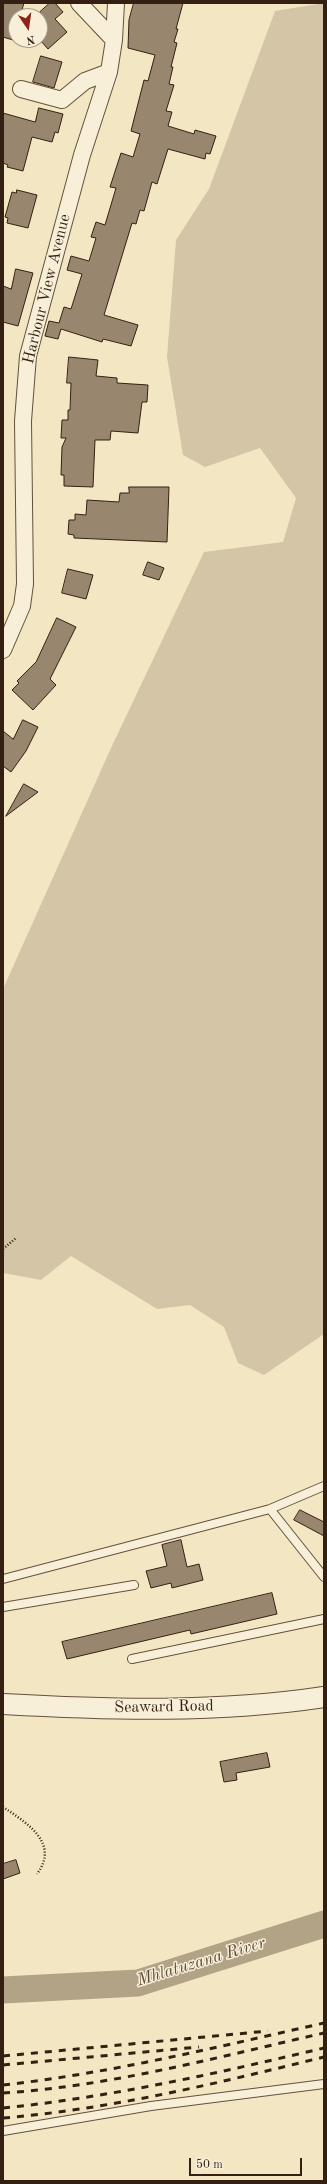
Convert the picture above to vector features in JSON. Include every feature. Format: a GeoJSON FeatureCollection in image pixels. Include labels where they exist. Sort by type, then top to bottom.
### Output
{"type":"FeatureCollection","features":[{"type":"Feature","properties":{"kind":"street"},"geometry":{"type":"LineString","coordinates":[[79,3],[114,40]]}},
{"type":"Feature","properties":{"kind":"street","name":"Harbour View Avenue"},"geometry":{"type":"LineString","coordinates":[[3,650],[22,606],[26,584],[22,421],[28,356],[82,155],[109,72],[114,40],[116,3]]}},
{"type":"Feature","properties":{"kind":"street"},"geometry":{"type":"LineString","coordinates":[[21,89],[62,100],[85,80],[109,72]]}},
{"type":"Feature","properties":{"kind":"street","name":"Seaward Road"},"geometry":{"type":"LineString","coordinates":[[3,1704],[69,1708],[192,1708],[324,1698]]}},
{"type":"Feature","properties":{"kind":"lane"},"geometry":{"type":"LineString","coordinates":[[3,1579],[270,1509],[324,1486]]}},
{"type":"Feature","properties":{"kind":"lane"},"geometry":{"type":"LineString","coordinates":[[270,1509],[324,1577]]}},
{"type":"Feature","properties":{"kind":"lane"},"geometry":{"type":"LineString","coordinates":[[3,1607],[134,1585]]}},
{"type":"Feature","properties":{"kind":"lane"},"geometry":{"type":"LineString","coordinates":[[132,1659],[324,1619]]}},
{"type":"Feature","properties":{"kind":"lane"},"geometry":{"type":"LineString","coordinates":[[3,2131],[151,2106],[324,2084]]}},
{"type":"Feature","properties":{"kind":"path"},"geometry":{"type":"LineString","coordinates":[[3,1249],[16,1238]]}},
{"type":"Feature","properties":{"kind":"path"},"geometry":{"type":"LineString","coordinates":[[3,1807],[19,1817],[41,1839],[45,1847],[46,1855],[44,1865],[37,1874]]}},
{"type":"Feature","properties":{"kind":"shaded area"},"geometry":{"type":"Polygon","coordinates":[[[324,3],[324,1334],[264,1375],[238,1363],[224,1327],[190,1305],[157,1309],[71,1256],[41,1280],[3,1273],[3,989],[111,748],[204,552],[283,542],[296,498],[260,448],[205,467],[183,455],[167,357],[176,240],[209,189],[275,11],[324,3]]]}},
{"type":"Feature","properties":{"kind":"building"},"geometry":{"type":"Polygon","coordinates":[[[3,3],[24,3],[22,8],[8,8],[8,38],[3,37],[3,3]]]}},
{"type":"Feature","properties":{"kind":"building"},"geometry":{"type":"Polygon","coordinates":[[[50,3],[55,3],[63,12],[55,19],[67,32],[48,49],[48,8],[44,8],[50,3]]]}},
{"type":"Feature","properties":{"kind":"building"},"geometry":{"type":"Polygon","coordinates":[[[134,3],[183,3],[174,42],[177,43],[171,67],[173,67],[169,84],[174,85],[166,111],[172,112],[168,126],[194,134],[195,130],[216,136],[210,154],[206,153],[205,159],[168,149],[157,184],[152,182],[144,211],[140,210],[136,224],[132,223],[104,315],[138,325],[131,346],[103,339],[102,342],[61,329],[58,339],[45,336],[49,321],[59,323],[64,307],[71,309],[82,274],[67,270],[71,256],[89,261],[96,238],[91,237],[96,222],[105,225],[116,188],[110,187],[121,153],[133,157],[140,134],[131,131],[144,80],[148,81],[155,55],[128,48],[129,20],[134,3]]]}},
{"type":"Feature","properties":{"kind":"building"},"geometry":{"type":"Polygon","coordinates":[[[41,56],[62,62],[54,88],[33,82],[41,56]]]}},
{"type":"Feature","properties":{"kind":"building"},"geometry":{"type":"Polygon","coordinates":[[[39,108],[63,114],[58,133],[55,132],[52,142],[32,137],[23,171],[7,167],[8,165],[3,163],[3,113],[35,122],[39,108]]]}},
{"type":"Feature","properties":{"kind":"building"},"geometry":{"type":"Polygon","coordinates":[[[17,190],[37,195],[28,228],[7,223],[8,218],[5,217],[12,192],[16,193],[17,190]]]}},
{"type":"Feature","properties":{"kind":"building"},"geometry":{"type":"Polygon","coordinates":[[[16,269],[33,273],[18,326],[3,322],[3,286],[11,289],[16,269]]]}},
{"type":"Feature","properties":{"kind":"building"},"geometry":{"type":"Polygon","coordinates":[[[69,357],[98,360],[96,376],[117,378],[117,383],[148,385],[147,402],[142,402],[138,433],[111,431],[110,440],[95,440],[93,487],[64,486],[64,475],[61,475],[62,447],[66,438],[61,438],[62,420],[68,420],[68,410],[70,410],[71,383],[67,383],[69,357]]]}},
{"type":"Feature","properties":{"kind":"building"},"geometry":{"type":"Polygon","coordinates":[[[129,487],[169,487],[167,542],[74,538],[74,535],[68,534],[69,520],[75,520],[75,514],[86,515],[87,500],[119,502],[120,493],[129,493],[129,487]]]}},
{"type":"Feature","properties":{"kind":"building"},"geometry":{"type":"Polygon","coordinates":[[[148,562],[164,568],[159,580],[143,575],[148,562]]]}},
{"type":"Feature","properties":{"kind":"building"},"geometry":{"type":"Polygon","coordinates":[[[68,569],[93,575],[86,599],[62,593],[68,569]]]}},
{"type":"Feature","properties":{"kind":"building"},"geometry":{"type":"Polygon","coordinates":[[[57,618],[76,627],[50,679],[56,685],[33,710],[12,690],[19,683],[17,681],[36,662],[57,618]]]}},
{"type":"Feature","properties":{"kind":"building"},"geometry":{"type":"Polygon","coordinates":[[[23,720],[38,727],[26,751],[11,772],[3,766],[3,731],[13,739],[23,720]]]}},
{"type":"Feature","properties":{"kind":"building"},"geometry":{"type":"Polygon","coordinates":[[[24,784],[38,792],[6,816],[24,784]]]}},
{"type":"Feature","properties":{"kind":"building"},"geometry":{"type":"Polygon","coordinates":[[[300,1510],[324,1522],[324,1536],[294,1520],[300,1510]]]}},
{"type":"Feature","properties":{"kind":"building"},"geometry":{"type":"Polygon","coordinates":[[[181,1540],[187,1567],[199,1564],[203,1580],[172,1588],[171,1583],[151,1588],[146,1571],[167,1566],[162,1545],[181,1540]]]}},
{"type":"Feature","properties":{"kind":"building"},"geometry":{"type":"Polygon","coordinates":[[[272,1593],[277,1614],[191,1634],[190,1630],[67,1659],[62,1642],[272,1593]]]}},
{"type":"Feature","properties":{"kind":"building"},"geometry":{"type":"Polygon","coordinates":[[[267,1753],[270,1767],[236,1773],[237,1780],[224,1782],[220,1762],[267,1753]]]}},
{"type":"Feature","properties":{"kind":"building"},"geometry":{"type":"Polygon","coordinates":[[[16,1860],[20,1873],[3,1879],[3,1864],[16,1860]]]}},
{"type":"Feature","properties":{"kind":"waterway","name":"Mhlatuzana River"},"geometry":{"type":"LineString","coordinates":[[3,1990],[138,1983],[324,1924]]}},
{"type":"Feature","properties":{"kind":"railway"},"geometry":{"type":"LineString","coordinates":[[3,2085],[84,2074],[204,2050],[324,2023]]}},
{"type":"Feature","properties":{"kind":"railway"},"geometry":{"type":"LineString","coordinates":[[3,2056],[268,2031]]}},
{"type":"Feature","properties":{"kind":"railway"},"geometry":{"type":"LineString","coordinates":[[3,2093],[84,2084],[125,2077],[205,2061],[324,2033]]}},
{"type":"Feature","properties":{"kind":"railway"},"geometry":{"type":"LineString","coordinates":[[3,2065],[199,2047]]}},
{"type":"Feature","properties":{"kind":"railway"},"geometry":{"type":"LineString","coordinates":[[3,2108],[84,2098],[125,2091],[205,2075],[324,2048]]}},
{"type":"Feature","properties":{"kind":"railway"},"geometry":{"type":"LineString","coordinates":[[3,2118],[44,2114],[125,2102],[324,2057]]}}]}
